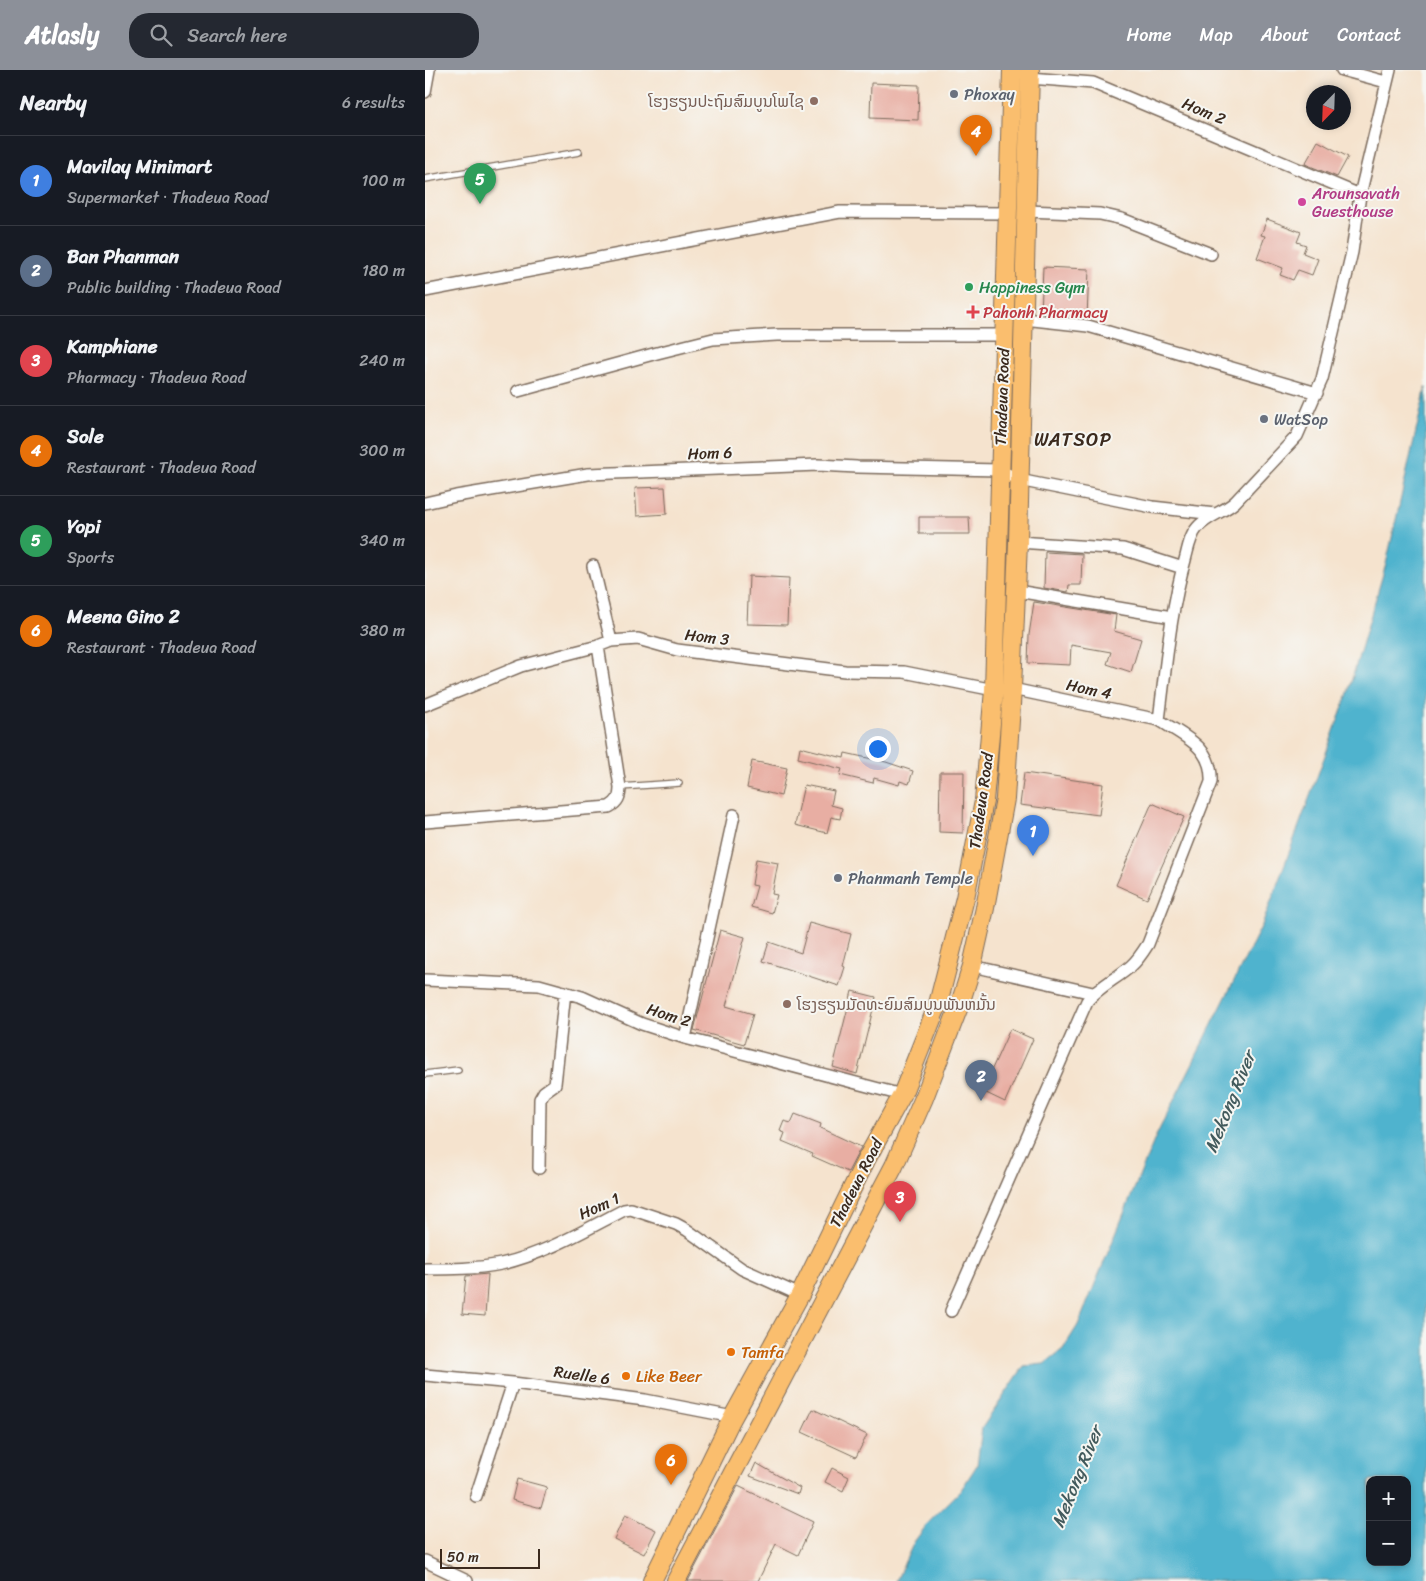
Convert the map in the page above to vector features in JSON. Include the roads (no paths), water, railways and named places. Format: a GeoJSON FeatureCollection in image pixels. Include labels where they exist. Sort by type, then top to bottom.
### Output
{"type":"FeatureCollection","features":[{"type":"Feature","properties":{"kind":"main road","name":"Thadeua Road"},"geometry":{"type":"LineString","coordinates":[[652,1581],[731,1420],[800,1295],[866,1160],[902,1095],[938,1004],[965,898],[984,801],[994,690],[1012,70]]}},
{"type":"Feature","properties":{"kind":"main road","name":"Thadeua Road"},"geometry":{"type":"LineString","coordinates":[[676,1581],[894,1166],[925,1098],[961,1004],[972,966],[985,908],[1005,799],[1017,591],[1030,74]]}},
{"type":"Feature","properties":{"kind":"main road"},"geometry":{"type":"LineString","coordinates":[[731,1420],[753,1434]]}},
{"type":"Feature","properties":{"kind":"street"},"geometry":{"type":"LineString","coordinates":[[1342,70],[1386,82]]}},
{"type":"Feature","properties":{"kind":"street"},"geometry":{"type":"LineString","coordinates":[[951,1311],[1087,1001],[1093,993],[1132,966],[1148,944],[1211,782],[1209,760],[1202,751],[1195,744],[1159,720],[1172,617],[1183,568],[1193,535],[1198,526],[1235,502],[1297,436],[1317,393],[1352,252],[1360,196],[1390,70]]}},
{"type":"Feature","properties":{"kind":"street"},"geometry":{"type":"LineString","coordinates":[[425,92],[427,72]]}},
{"type":"Feature","properties":{"kind":"street","name":"Hom 2"},"geometry":{"type":"LineString","coordinates":[[1030,74],[1093,83],[1360,196]]}},
{"type":"Feature","properties":{"kind":"street"},"geometry":{"type":"LineString","coordinates":[[1027,211],[1107,216],[1122,219],[1211,254]]}},
{"type":"Feature","properties":{"kind":"street"},"geometry":{"type":"LineString","coordinates":[[425,291],[840,212],[1008,213]]}},
{"type":"Feature","properties":{"kind":"street"},"geometry":{"type":"LineString","coordinates":[[1024,319],[1088,326],[1317,393]]}},
{"type":"Feature","properties":{"kind":"street"},"geometry":{"type":"LineString","coordinates":[[518,391],[713,339],[777,335],[1004,335]]}},
{"type":"Feature","properties":{"kind":"street","name":"Hom 6"},"geometry":{"type":"LineString","coordinates":[[425,503],[588,474],[818,465],[1000,470]]}},
{"type":"Feature","properties":{"kind":"street"},"geometry":{"type":"LineString","coordinates":[[1000,470],[1019,480],[1152,507],[1215,514]]}},
{"type":"Feature","properties":{"kind":"street"},"geometry":{"type":"LineString","coordinates":[[1018,542],[1123,550],[1183,568]]}},
{"type":"Feature","properties":{"kind":"street"},"geometry":{"type":"LineString","coordinates":[[593,566],[611,641]]}},
{"type":"Feature","properties":{"kind":"street"},"geometry":{"type":"LineString","coordinates":[[1017,591],[1172,617]]}},
{"type":"Feature","properties":{"kind":"street","name":"Hom 3"},"geometry":{"type":"LineString","coordinates":[[425,704],[521,666],[611,641],[637,639],[677,650],[845,671],[904,672],[994,690]]}},
{"type":"Feature","properties":{"kind":"street"},"geometry":{"type":"LineString","coordinates":[[425,822],[609,807],[616,803],[620,796],[621,787],[598,646]]}},
{"type":"Feature","properties":{"kind":"street","name":"Hom 4"},"geometry":{"type":"LineString","coordinates":[[1012,689],[1159,720]]}},
{"type":"Feature","properties":{"kind":"street"},"geometry":{"type":"LineString","coordinates":[[685,1038],[734,815]]}},
{"type":"Feature","properties":{"kind":"street"},"geometry":{"type":"LineString","coordinates":[[972,966],[1093,993]]}},
{"type":"Feature","properties":{"kind":"street","name":"Hom 2"},"geometry":{"type":"LineString","coordinates":[[425,980],[539,985],[582,997],[641,1024],[685,1038],[902,1095]]}},
{"type":"Feature","properties":{"kind":"street"},"geometry":{"type":"LineString","coordinates":[[539,1168],[540,1098],[544,1092],[555,1084],[565,992]]}},
{"type":"Feature","properties":{"kind":"street","name":"Hom 1"},"geometry":{"type":"LineString","coordinates":[[425,1269],[501,1264],[541,1251],[624,1210],[631,1209],[687,1230],[742,1269],[800,1295]]}},
{"type":"Feature","properties":{"kind":"street","name":"Ruelle 6"},"geometry":{"type":"LineString","coordinates":[[425,1375],[513,1382],[645,1400],[731,1420]]}},
{"type":"Feature","properties":{"kind":"street"},"geometry":{"type":"LineString","coordinates":[[476,1496],[513,1382]]}},
{"type":"Feature","properties":{"kind":"street"},"geometry":{"type":"LineString","coordinates":[[425,1561],[467,1581]]}},
{"type":"Feature","properties":{"kind":"lane"},"geometry":{"type":"LineString","coordinates":[[425,179],[579,152]]}},
{"type":"Feature","properties":{"kind":"lane"},"geometry":{"type":"LineString","coordinates":[[621,787],[679,783]]}},
{"type":"Feature","properties":{"kind":"lane"},"geometry":{"type":"LineString","coordinates":[[425,1074],[458,1070]]}},
{"type":"Feature","properties":{"kind":"water","name":"Mekong River"},"geometry":{"type":"Polygon","coordinates":[[[1426,387],[1426,1581],[896,1581],[914,1542],[929,1522],[961,1490],[977,1465],[982,1428],[1024,1366],[1044,1364],[1063,1349],[1078,1325],[1156,1136],[1263,923],[1347,696],[1386,564],[1426,387]]]}},
{"type":"Feature","properties":{"kind":"place","name":"Phoxay"},"geometry":{"type":"Point","coordinates":[954,94]}},
{"type":"Feature","properties":{"kind":"place","name":"ໂຮງຮຽນປະຖົມສົມບູນໂພໄຊ"},"geometry":{"type":"Point","coordinates":[814,101]}},
{"type":"Feature","properties":{"kind":"place","name":"Sole"},"geometry":{"type":"Point","coordinates":[976,156]}},
{"type":"Feature","properties":{"kind":"place","name":"Arounsavath Guesthouse"},"geometry":{"type":"Point","coordinates":[1302,202]}},
{"type":"Feature","properties":{"kind":"place","name":"Yopi"},"geometry":{"type":"Point","coordinates":[480,204]}},
{"type":"Feature","properties":{"kind":"place","name":"Happiness Gym"},"geometry":{"type":"Point","coordinates":[969,287]}},
{"type":"Feature","properties":{"kind":"place","name":"Pahonh Pharmacy"},"geometry":{"type":"Point","coordinates":[973,312]}},
{"type":"Feature","properties":{"kind":"place","name":"WatSop"},"geometry":{"type":"Point","coordinates":[1264,419]}},
{"type":"Feature","properties":{"kind":"place","name":"Mavilay Minimart"},"geometry":{"type":"Point","coordinates":[1033,856]}},
{"type":"Feature","properties":{"kind":"place","name":"Phanmanh Temple"},"geometry":{"type":"Point","coordinates":[838,878]}},
{"type":"Feature","properties":{"kind":"place","name":"ໂຮງຮຽນມັດທະຍົມສົມບູນພັນຫມັ້ນ"},"geometry":{"type":"Point","coordinates":[787,1004]}},
{"type":"Feature","properties":{"kind":"place","name":"Ban Phanman"},"geometry":{"type":"Point","coordinates":[981,1101]}},
{"type":"Feature","properties":{"kind":"place","name":"Kamphiane"},"geometry":{"type":"Point","coordinates":[900,1222]}},
{"type":"Feature","properties":{"kind":"place","name":"Tamfa"},"geometry":{"type":"Point","coordinates":[731,1352]}},
{"type":"Feature","properties":{"kind":"place","name":"Like Beer"},"geometry":{"type":"Point","coordinates":[626,1376]}},
{"type":"Feature","properties":{"kind":"place","name":"Meena Gino 2"},"geometry":{"type":"Point","coordinates":[671,1485]}},
{"type":"Feature","properties":{"kind":"district","name":"WATSOP"},"geometry":{"type":"Point","coordinates":[1073,439]}}]}
